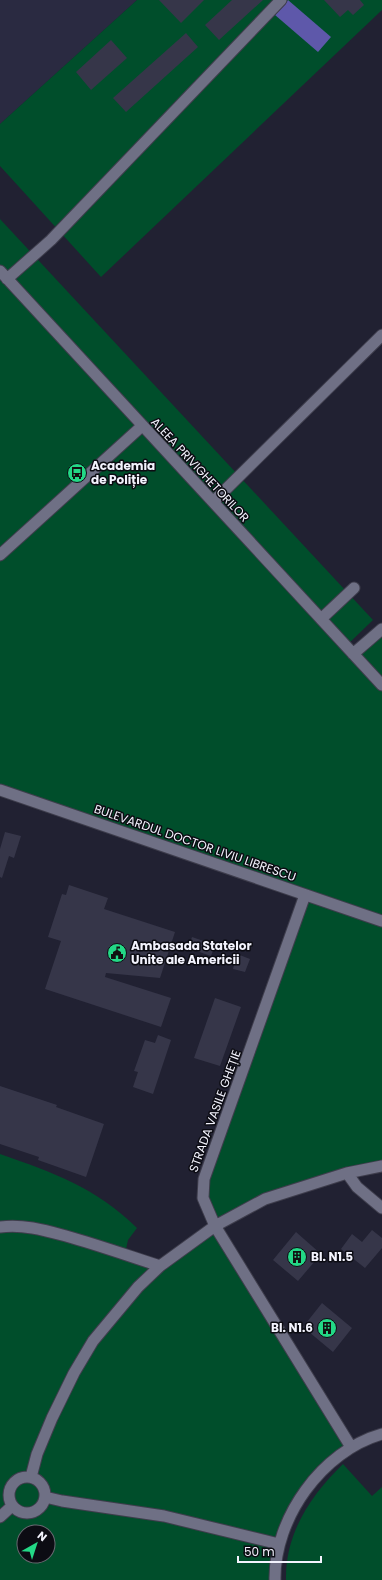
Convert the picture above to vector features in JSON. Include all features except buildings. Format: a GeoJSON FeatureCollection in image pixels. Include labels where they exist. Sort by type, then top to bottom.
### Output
{"type":"FeatureCollection","features":[{"type":"Feature","properties":{"kind":"street"},"geometry":{"type":"LineString","coordinates":[[4,275],[51,240],[281,0]]}},
{"type":"Feature","properties":{"kind":"street","name":"ALEEA PRIVIGHETORILOR"},"geometry":{"type":"LineString","coordinates":[[4,275],[382,685]]}},
{"type":"Feature","properties":{"kind":"street"},"geometry":{"type":"LineString","coordinates":[[213,502],[382,335]]}},
{"type":"Feature","properties":{"kind":"street"},"geometry":{"type":"LineString","coordinates":[[0,555],[142,426]]}},
{"type":"Feature","properties":{"kind":"street"},"geometry":{"type":"LineString","coordinates":[[321,619],[354,588]]}},
{"type":"Feature","properties":{"kind":"street"},"geometry":{"type":"LineString","coordinates":[[353,654],[382,629]]}},
{"type":"Feature","properties":{"kind":"street","name":"BULEVARDUL DOCTOR LIVIU LIBRESCU"},"geometry":{"type":"LineString","coordinates":[[0,790],[382,921]]}},
{"type":"Feature","properties":{"kind":"street","name":"STRADA VASILE GHEȚIE"},"geometry":{"type":"LineString","coordinates":[[305,895],[204,1179],[203,1198],[215,1226],[351,1448]]}},
{"type":"Feature","properties":{"kind":"street"},"geometry":{"type":"LineString","coordinates":[[32,1478],[37,1454],[52,1418],[74,1373],[92,1342],[138,1287],[160,1266],[215,1226],[265,1199],[348,1173],[382,1166]]}},
{"type":"Feature","properties":{"kind":"street"},"geometry":{"type":"LineString","coordinates":[[348,1173],[357,1187],[382,1208]]}},
{"type":"Feature","properties":{"kind":"street"},"geometry":{"type":"LineString","coordinates":[[0,1227],[13,1225],[42,1229],[102,1246],[160,1266]]}},
{"type":"Feature","properties":{"kind":"street"},"geometry":{"type":"LineString","coordinates":[[276,1580],[276,1562],[280,1544],[292,1511],[315,1478],[341,1454],[382,1434]]}},
{"type":"Feature","properties":{"kind":"street"},"geometry":{"type":"LineString","coordinates":[[23,1477],[32,1478],[40,1483],[45,1490],[45,1497],[42,1506],[34,1512],[22,1513],[12,1506],[9,1494],[11,1486],[15,1481],[23,1477]]}},
{"type":"Feature","properties":{"kind":"street"},"geometry":{"type":"LineString","coordinates":[[45,1497],[62,1501],[164,1516],[280,1544]]}},
{"type":"Feature","properties":{"kind":"street"},"geometry":{"type":"LineString","coordinates":[[0,1517],[12,1506]]}},
{"type":"Feature","properties":{"kind":"shaded area"},"geometry":{"type":"Polygon","coordinates":[[[0,0],[137,0],[0,124],[0,0]]]}},
{"type":"Feature","properties":{"kind":"shaded area"},"geometry":{"type":"Polygon","coordinates":[[[288,0],[331,37],[318,52],[275,15],[288,0]]]}},
{"type":"Feature","properties":{"kind":"green space"},"geometry":{"type":"Polygon","coordinates":[[[137,0],[382,0],[382,10],[101,277],[0,166],[0,124],[137,0]]]}},
{"type":"Feature","properties":{"kind":"green space"},"geometry":{"type":"Polygon","coordinates":[[[0,219],[373,620],[346,646],[353,654],[382,629],[382,1166],[304,1186],[215,1226],[203,1198],[305,895],[0,790],[0,219]]]}},
{"type":"Feature","properties":{"kind":"green space"},"geometry":{"type":"Polygon","coordinates":[[[0,1154],[73,1183],[105,1202],[121,1214],[137,1228],[128,1240],[125,1254],[160,1266],[215,1226],[351,1447],[293,1511],[275,1580],[0,1580],[0,1154]]]}},
{"type":"Feature","properties":{"kind":"green space"},"geometry":{"type":"Polygon","coordinates":[[[343,1464],[372,1496],[382,1487],[382,1580],[286,1580],[290,1546],[302,1516],[320,1489],[343,1464]]]}},
{"type":"Feature","properties":{"kind":"place","name":"Academia de Poliție"},"geometry":{"type":"Point","coordinates":[77,473]}},
{"type":"Feature","properties":{"kind":"place","name":"Ambasada Statelor Unite ale Americii"},"geometry":{"type":"Point","coordinates":[117,953]}},
{"type":"Feature","properties":{"kind":"place","name":"Bl. N1.5"},"geometry":{"type":"Point","coordinates":[297,1257]}},
{"type":"Feature","properties":{"kind":"place","name":"Bl. N1.6"},"geometry":{"type":"Point","coordinates":[327,1328]}}]}
